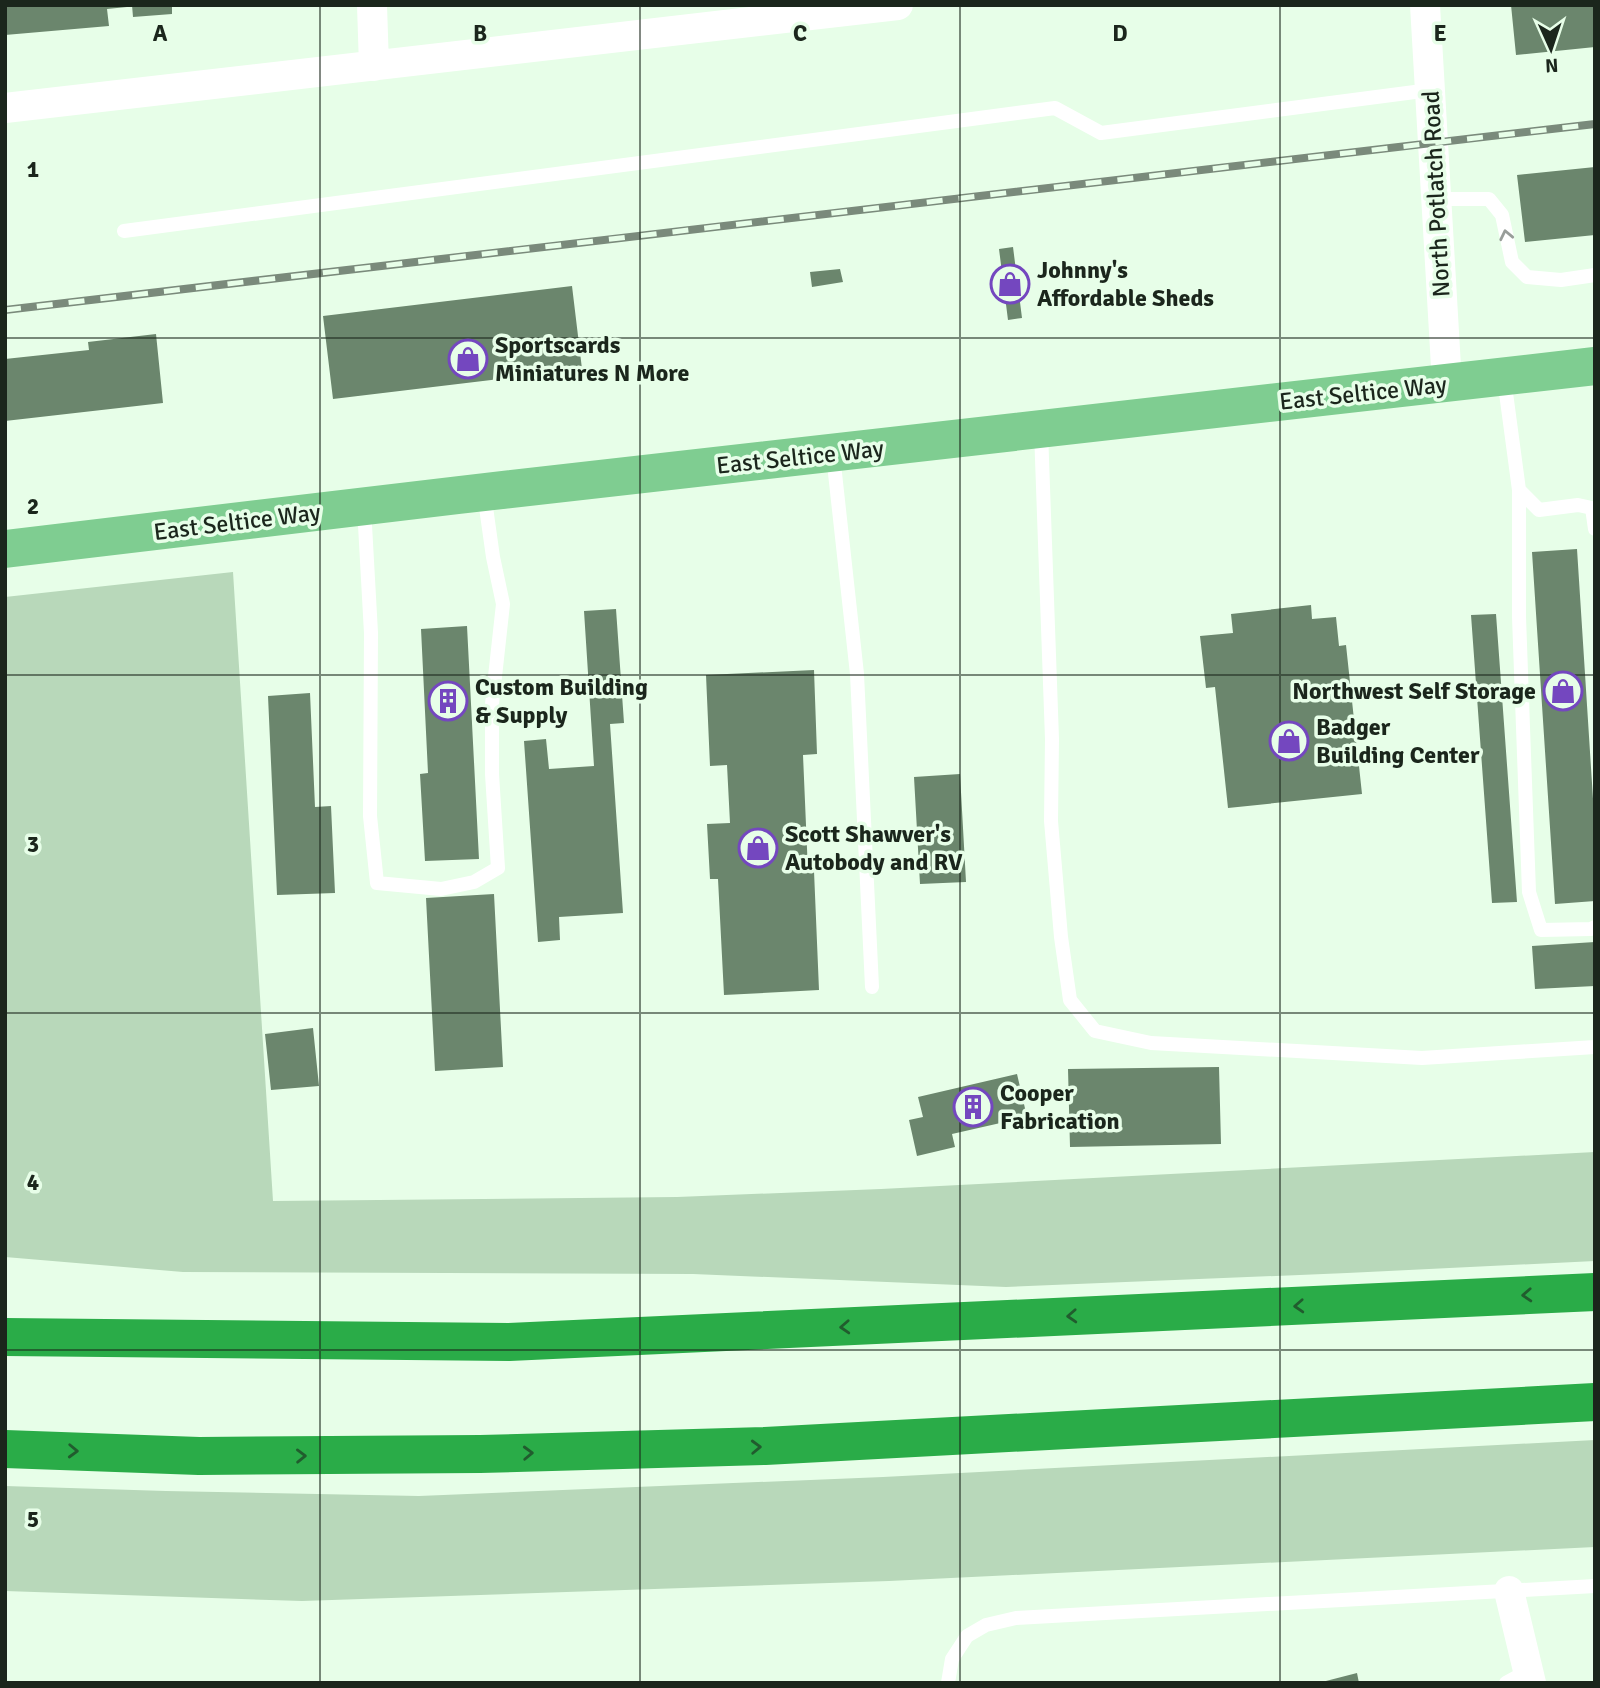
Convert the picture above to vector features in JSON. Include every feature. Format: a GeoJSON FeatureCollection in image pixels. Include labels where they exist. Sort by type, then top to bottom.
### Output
{"type":"FeatureCollection","features":[{"type":"Feature","properties":{"kind":"highway"},"geometry":{"type":"LineString","coordinates":[[5,1337],[509,1342],[1595,1292]]}},
{"type":"Feature","properties":{"kind":"highway"},"geometry":{"type":"LineString","coordinates":[[5,1449],[212,1456],[480,1454],[765,1447],[1595,1402]]}},
{"type":"Feature","properties":{"kind":"main road","name":"East Seltice Way"},"geometry":{"type":"LineString","coordinates":[[5,549],[1595,366]]}},
{"type":"Feature","properties":{"kind":"street"},"geometry":{"type":"LineString","coordinates":[[372,5],[374,66]]}},
{"type":"Feature","properties":{"kind":"street"},"geometry":{"type":"LineString","coordinates":[[5,108],[898,5]]}},
{"type":"Feature","properties":{"kind":"street","name":"North Potlatch Road"},"geometry":{"type":"LineString","coordinates":[[1425,5],[1447,384]]}},
{"type":"Feature","properties":{"kind":"street"},"geometry":{"type":"LineString","coordinates":[[1509,1591],[1522,1679]]}},
{"type":"Feature","properties":{"kind":"lane"},"geometry":{"type":"LineString","coordinates":[[124,231],[1055,108],[1101,133],[1430,90]]}},
{"type":"Feature","properties":{"kind":"lane"},"geometry":{"type":"LineString","coordinates":[[1436,199],[1489,199],[1502,215],[1512,262],[1527,277],[1561,280],[1595,275]]}},
{"type":"Feature","properties":{"kind":"lane"},"geometry":{"type":"LineString","coordinates":[[1504,377],[1519,490],[1519,617],[1529,892],[1541,930],[1595,927]]}},
{"type":"Feature","properties":{"kind":"lane"},"geometry":{"type":"LineString","coordinates":[[1041,429],[1052,739],[1051,821],[1061,937],[1070,1000],[1096,1031],[1151,1042],[1422,1058],[1595,1047]]}},
{"type":"Feature","properties":{"kind":"lane"},"geometry":{"type":"LineString","coordinates":[[833,453],[857,674],[872,987]]}},
{"type":"Feature","properties":{"kind":"lane"},"geometry":{"type":"LineString","coordinates":[[1519,490],[1539,510],[1578,505],[1592,508],[1595,529]]}},
{"type":"Feature","properties":{"kind":"lane"},"geometry":{"type":"LineString","coordinates":[[364,506],[371,633],[370,816],[377,883],[441,889],[474,882],[498,868],[492,774],[492,704],[503,604],[484,492]]}},
{"type":"Feature","properties":{"kind":"lane"},"geometry":{"type":"LineString","coordinates":[[948,1683],[952,1658],[967,1636],[986,1625],[1016,1618],[1595,1586]]}},
{"type":"Feature","properties":{"kind":"green space"},"geometry":{"type":"Polygon","coordinates":[[[233,572],[273,1201],[677,1197],[1595,1152],[1595,1261],[1006,1287],[693,1274],[183,1272],[5,1257],[5,597],[233,572]]]}},
{"type":"Feature","properties":{"kind":"green space"},"geometry":{"type":"Polygon","coordinates":[[[1595,1440],[1595,1547],[889,1581],[302,1601],[5,1591],[5,1486],[419,1496],[883,1477],[1595,1440]]]}},
{"type":"Feature","properties":{"kind":"building"},"geometry":{"type":"Polygon","coordinates":[[[5,5],[127,7],[107,9],[109,26],[5,35],[5,5]]]}},
{"type":"Feature","properties":{"kind":"building"},"geometry":{"type":"Polygon","coordinates":[[[132,5],[172,5],[172,14],[133,17],[132,5]]]}},
{"type":"Feature","properties":{"kind":"building"},"geometry":{"type":"Polygon","coordinates":[[[1511,5],[1595,5],[1595,47],[1516,55],[1511,5]]]}},
{"type":"Feature","properties":{"kind":"building"},"geometry":{"type":"Polygon","coordinates":[[[1595,167],[1595,235],[1525,242],[1517,175],[1595,167]]]}},
{"type":"Feature","properties":{"kind":"building","name":"Johnny's Affordable Sheds"},"geometry":{"type":"Polygon","coordinates":[[[1013,247],[1022,318],[1008,320],[999,249],[1013,247]]]}},
{"type":"Feature","properties":{"kind":"building"},"geometry":{"type":"Polygon","coordinates":[[[840,269],[843,282],[812,287],[810,272],[840,269]]]}},
{"type":"Feature","properties":{"kind":"building"},"geometry":{"type":"Polygon","coordinates":[[[572,286],[582,369],[333,399],[323,316],[572,286]]]}},
{"type":"Feature","properties":{"kind":"building"},"geometry":{"type":"Polygon","coordinates":[[[156,334],[163,403],[5,421],[5,359],[89,350],[88,342],[156,334]]]}},
{"type":"Feature","properties":{"kind":"building","name":"Northwest Self Storage"},"geometry":{"type":"Polygon","coordinates":[[[1577,549],[1595,830],[1595,901],[1555,904],[1532,552],[1577,549]]]}},
{"type":"Feature","properties":{"kind":"building","name":"Badger Building Center"},"geometry":{"type":"Polygon","coordinates":[[[1311,605],[1312,619],[1336,617],[1339,646],[1346,645],[1362,794],[1228,808],[1215,687],[1206,688],[1200,636],[1233,633],[1231,614],[1311,605]]]}},
{"type":"Feature","properties":{"kind":"building"},"geometry":{"type":"Polygon","coordinates":[[[616,609],[624,723],[610,724],[623,913],[559,917],[560,940],[538,942],[524,741],[546,739],[549,769],[594,766],[584,611],[616,609]]]}},
{"type":"Feature","properties":{"kind":"building","name":"Northwest Self Storage"},"geometry":{"type":"Polygon","coordinates":[[[1496,614],[1517,902],[1492,903],[1471,615],[1496,614]]]}},
{"type":"Feature","properties":{"kind":"building","name":"Custom Building & Supply"},"geometry":{"type":"Polygon","coordinates":[[[467,626],[479,859],[425,861],[420,774],[428,773],[421,629],[467,626]]]}},
{"type":"Feature","properties":{"kind":"building","name":"Scott Shawver's Autobody and RV"},"geometry":{"type":"Polygon","coordinates":[[[814,670],[817,754],[803,755],[808,872],[814,871],[819,990],[724,995],[718,879],[710,879],[707,824],[730,823],[727,765],[710,766],[706,675],[814,670]]]}},
{"type":"Feature","properties":{"kind":"building"},"geometry":{"type":"Polygon","coordinates":[[[310,693],[315,807],[331,806],[335,893],[277,895],[268,696],[310,693]]]}},
{"type":"Feature","properties":{"kind":"building"},"geometry":{"type":"Polygon","coordinates":[[[960,774],[966,882],[920,884],[914,777],[960,774]]]}},
{"type":"Feature","properties":{"kind":"building"},"geometry":{"type":"Polygon","coordinates":[[[494,894],[503,1067],[435,1071],[426,898],[494,894]]]}},
{"type":"Feature","properties":{"kind":"building"},"geometry":{"type":"Polygon","coordinates":[[[1595,942],[1595,986],[1535,989],[1532,946],[1595,942]]]}},
{"type":"Feature","properties":{"kind":"building"},"geometry":{"type":"Polygon","coordinates":[[[313,1028],[319,1086],[271,1090],[265,1034],[313,1028]]]}},
{"type":"Feature","properties":{"kind":"building"},"geometry":{"type":"Polygon","coordinates":[[[1219,1067],[1221,1144],[1070,1147],[1068,1069],[1219,1067]]]}},
{"type":"Feature","properties":{"kind":"building","name":"Cooper Fabrication"},"geometry":{"type":"Polygon","coordinates":[[[1017,1074],[1027,1117],[952,1134],[955,1147],[917,1156],[909,1120],[923,1117],[918,1097],[1017,1074]]]}},
{"type":"Feature","properties":{"kind":"building"},"geometry":{"type":"Polygon","coordinates":[[[1357,1673],[1359,1683],[1322,1683],[1322,1682],[1357,1673]]]}},
{"type":"Feature","properties":{"kind":"railway"},"geometry":{"type":"LineString","coordinates":[[5,310],[1595,124]]}},
{"type":"Feature","properties":{"kind":"place","name":"Johnny's Affordable Sheds"},"geometry":{"type":"Point","coordinates":[1010,284]}},
{"type":"Feature","properties":{"kind":"place","name":"Sportscards Miniatures N More"},"geometry":{"type":"Point","coordinates":[468,359]}},
{"type":"Feature","properties":{"kind":"place","name":"Northwest Self Storage"},"geometry":{"type":"Point","coordinates":[1563,691]}},
{"type":"Feature","properties":{"kind":"place","name":"Custom Building & Supply"},"geometry":{"type":"Point","coordinates":[448,701]}},
{"type":"Feature","properties":{"kind":"place","name":"Badger Building Center"},"geometry":{"type":"Point","coordinates":[1289,741]}},
{"type":"Feature","properties":{"kind":"place","name":"Scott Shawver's Autobody and RV"},"geometry":{"type":"Point","coordinates":[758,848]}},
{"type":"Feature","properties":{"kind":"place","name":"Cooper Fabrication"},"geometry":{"type":"Point","coordinates":[973,1107]}}]}
